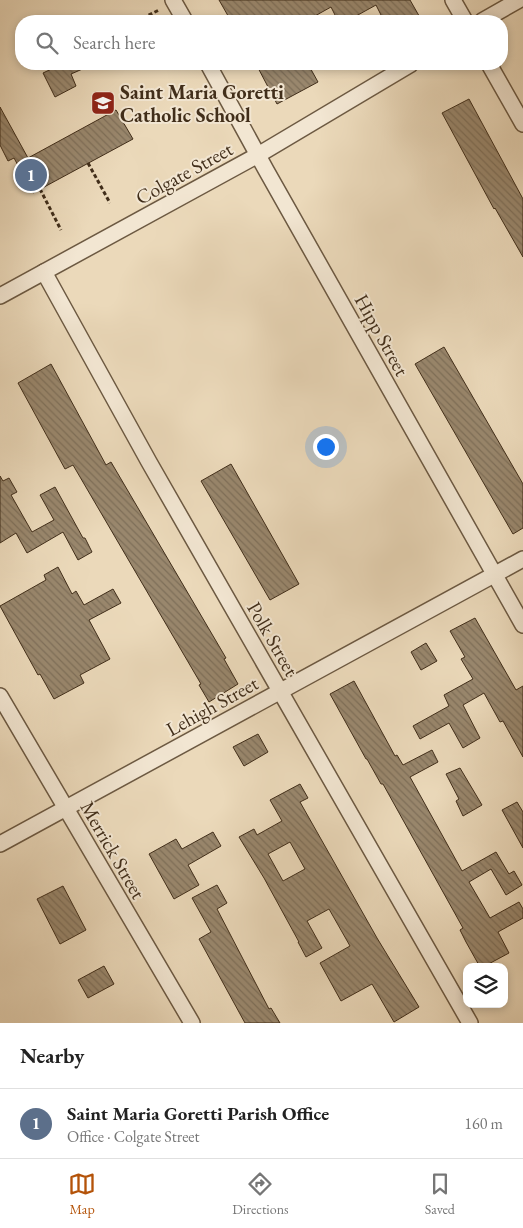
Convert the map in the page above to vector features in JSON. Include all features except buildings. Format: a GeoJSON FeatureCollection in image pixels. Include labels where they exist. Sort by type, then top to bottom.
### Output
{"type":"FeatureCollection","features":[{"type":"Feature","properties":{"kind":"street"},"geometry":{"type":"LineString","coordinates":[[173,0],[182,15]]}},
{"type":"Feature","properties":{"kind":"street"},"geometry":{"type":"LineString","coordinates":[[453,0],[462,15]]}},
{"type":"Feature","properties":{"kind":"street"},"geometry":{"type":"LineString","coordinates":[[493,15],[519,0]]}},
{"type":"Feature","properties":{"kind":"street","name":"Hipp Street"},"geometry":{"type":"LineString","coordinates":[[211,70],[523,625]]}},
{"type":"Feature","properties":{"kind":"street","name":"Colgate Street"},"geometry":{"type":"LineString","coordinates":[[0,296],[258,155],[400,70]]}},
{"type":"Feature","properties":{"kind":"street"},"geometry":{"type":"LineString","coordinates":[[492,70],[523,124]]}},
{"type":"Feature","properties":{"kind":"street","name":"Polk Street"},"geometry":{"type":"LineString","coordinates":[[44,272],[149,462],[470,1023]]}},
{"type":"Feature","properties":{"kind":"street","name":"Lehigh Street"},"geometry":{"type":"LineString","coordinates":[[0,844],[523,559]]}},
{"type":"Feature","properties":{"kind":"street","name":"Merrick Street"},"geometry":{"type":"LineString","coordinates":[[0,696],[192,1023]]}},
{"type":"Feature","properties":{"kind":"path"},"geometry":{"type":"LineString","coordinates":[[149,15],[159,10]]}},
{"type":"Feature","properties":{"kind":"path"},"geometry":{"type":"LineString","coordinates":[[88,163],[110,203]]}},
{"type":"Feature","properties":{"kind":"path"},"geometry":{"type":"LineString","coordinates":[[40,189],[61,230]]}},
{"type":"Feature","properties":{"kind":"place","name":"Saint Maria Goretti Catholic School"},"geometry":{"type":"Point","coordinates":[103,103]}},
{"type":"Feature","properties":{"kind":"place","name":"Saint Maria Goretti Parish Office"},"geometry":{"type":"Point","coordinates":[31,175]}}]}
